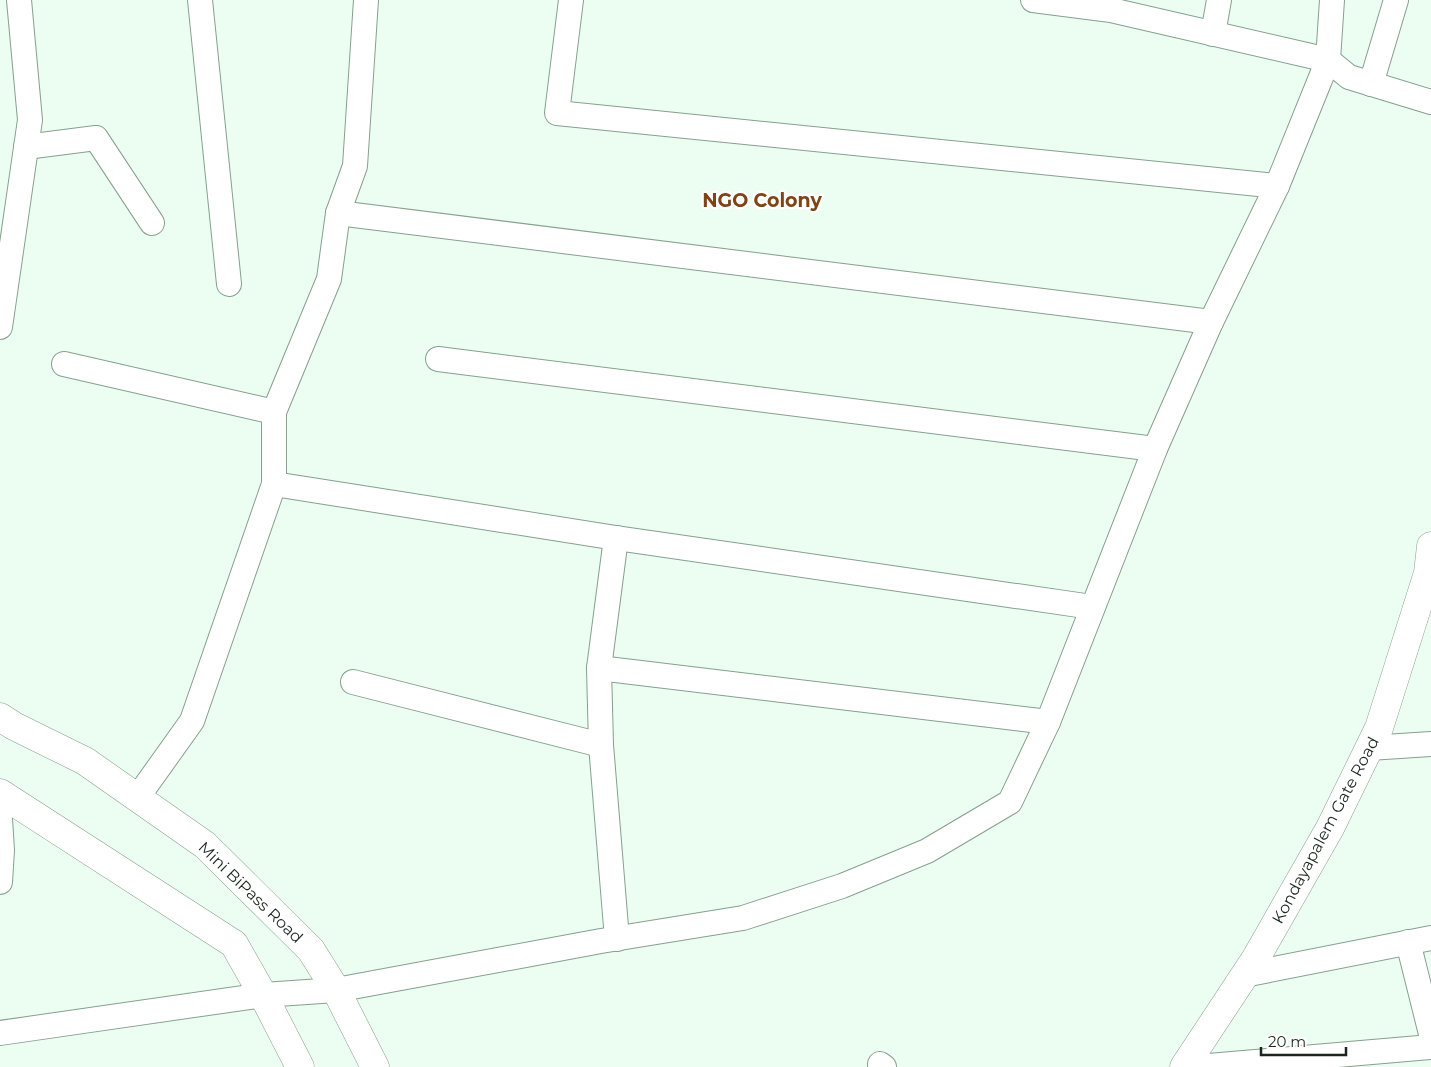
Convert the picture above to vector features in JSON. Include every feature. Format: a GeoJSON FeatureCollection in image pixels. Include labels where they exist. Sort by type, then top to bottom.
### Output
{"type":"FeatureCollection","features":[{"type":"Feature","properties":{"kind":"street"},"geometry":{"type":"LineString","coordinates":[[0,327],[30,120],[19,0]]}},
{"type":"Feature","properties":{"kind":"street"},"geometry":{"type":"LineString","coordinates":[[200,0],[229,284]]}},
{"type":"Feature","properties":{"kind":"street"},"geometry":{"type":"LineString","coordinates":[[137,798],[192,721],[274,484],[274,412],[330,279],[338,213],[355,166],[366,0]]}},
{"type":"Feature","properties":{"kind":"street"},"geometry":{"type":"LineString","coordinates":[[571,0],[557,114],[1277,186]]}},
{"type":"Feature","properties":{"kind":"street"},"geometry":{"type":"LineString","coordinates":[[1033,0],[1111,10],[1145,9],[1214,34],[1328,60],[1349,77],[1431,102]]}},
{"type":"Feature","properties":{"kind":"street"},"geometry":{"type":"LineString","coordinates":[[1214,34],[1219,0]]}},
{"type":"Feature","properties":{"kind":"street"},"geometry":{"type":"LineString","coordinates":[[0,1033],[263,994],[336,990],[743,918],[842,886],[927,851],[1010,802],[1048,722],[1155,448],[1211,322],[1277,186],[1328,60],[1332,0]]}},
{"type":"Feature","properties":{"kind":"street"},"geometry":{"type":"LineString","coordinates":[[1371,84],[1396,0]]}},
{"type":"Feature","properties":{"kind":"street"},"geometry":{"type":"LineString","coordinates":[[26,147],[96,138],[152,223]]}},
{"type":"Feature","properties":{"kind":"street"},"geometry":{"type":"LineString","coordinates":[[338,213],[1211,322]]}},
{"type":"Feature","properties":{"kind":"street"},"geometry":{"type":"LineString","coordinates":[[438,359],[1155,448]]}},
{"type":"Feature","properties":{"kind":"street"},"geometry":{"type":"LineString","coordinates":[[64,364],[274,412]]}},
{"type":"Feature","properties":{"kind":"street"},"geometry":{"type":"LineString","coordinates":[[274,484],[616,538],[1092,607]]}},
{"type":"Feature","properties":{"kind":"street"},"geometry":{"type":"LineString","coordinates":[[616,538],[599,668],[601,745],[617,939]]}},
{"type":"Feature","properties":{"kind":"street","name":"Kondayapalem Gate Road"},"geometry":{"type":"LineString","coordinates":[[1184,1067],[1244,975],[1330,828],[1379,728],[1430,573],[1431,546]]}},
{"type":"Feature","properties":{"kind":"street"},"geometry":{"type":"LineString","coordinates":[[599,668],[1048,722]]}},
{"type":"Feature","properties":{"kind":"street"},"geometry":{"type":"LineString","coordinates":[[353,682],[601,745]]}},
{"type":"Feature","properties":{"kind":"street","name":"Mini BiPass Road"},"geometry":{"type":"LineString","coordinates":[[0,717],[84,761],[204,845],[311,950],[336,990],[375,1067]]}},
{"type":"Feature","properties":{"kind":"street"},"geometry":{"type":"LineString","coordinates":[[1369,748],[1431,744]]}},
{"type":"Feature","properties":{"kind":"street"},"geometry":{"type":"LineString","coordinates":[[0,793],[234,944],[263,994],[300,1067]]}},
{"type":"Feature","properties":{"kind":"street"},"geometry":{"type":"LineString","coordinates":[[0,819],[2,850],[0,882]]}},
{"type":"Feature","properties":{"kind":"street"},"geometry":{"type":"LineString","coordinates":[[1244,975],[1420,940],[1431,1034]]}},
{"type":"Feature","properties":{"kind":"street"},"geometry":{"type":"LineString","coordinates":[[1197,1067],[1431,1047]]}},
{"type":"Feature","properties":{"kind":"street"},"geometry":{"type":"LineString","coordinates":[[880,1067],[880,1064],[884,1067]]}},
{"type":"Feature","properties":{"kind":"district","name":"NGO Colony"},"geometry":{"type":"Point","coordinates":[762,200]}}]}
